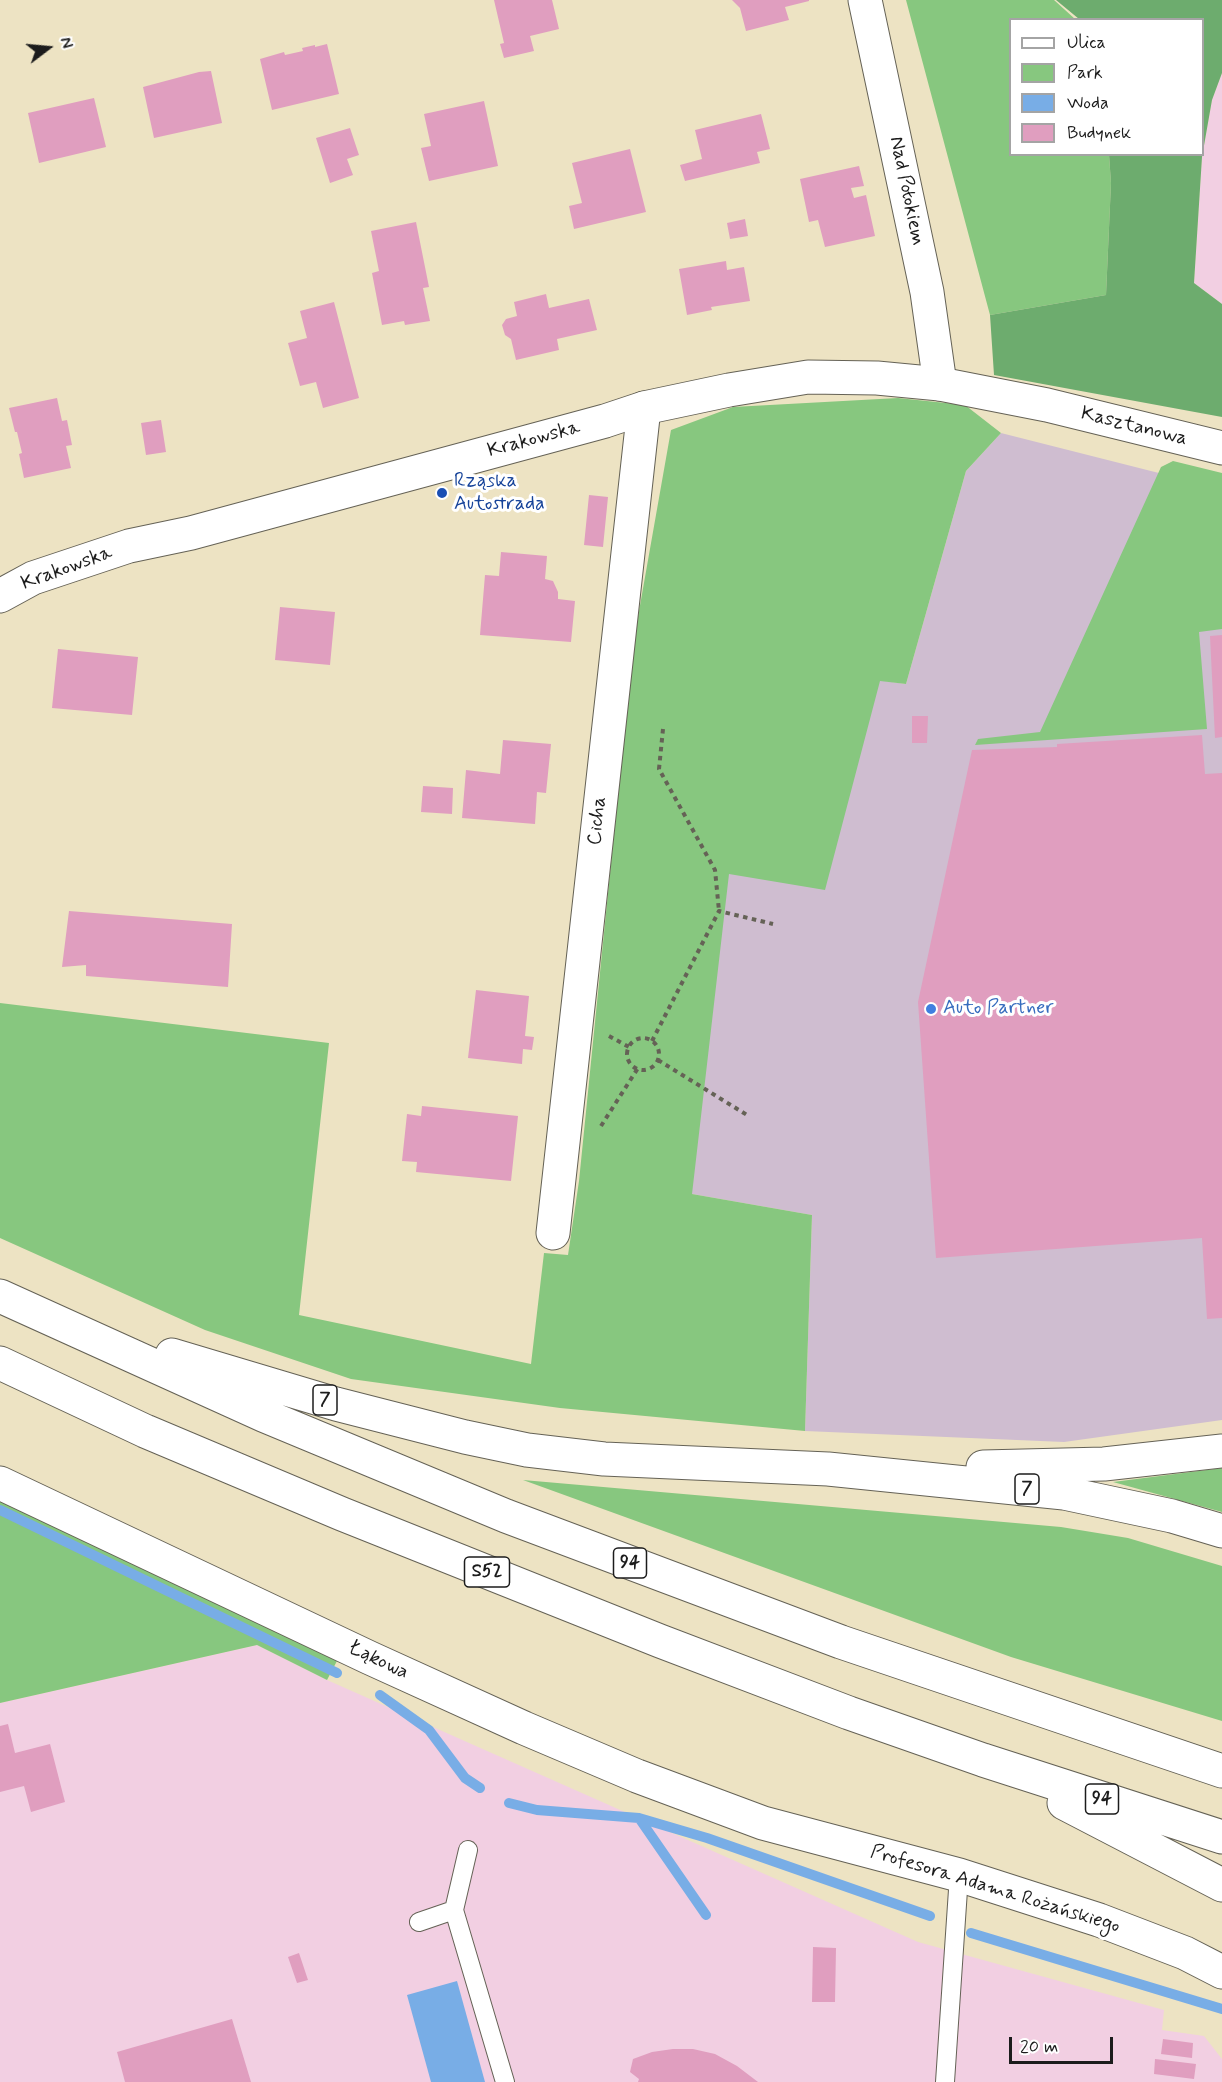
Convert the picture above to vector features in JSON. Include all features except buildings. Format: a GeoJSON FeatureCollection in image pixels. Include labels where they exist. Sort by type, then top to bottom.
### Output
{"type":"FeatureCollection","features":[{"type":"Feature","properties":{"kind":"main road","name":"Nad Potokiem"},"geometry":{"type":"LineString","coordinates":[[865,0],[927,292],[940,384]]}},
{"type":"Feature","properties":{"kind":"main road","name":"Krakowska"},"geometry":{"type":"LineString","coordinates":[[0,596],[33,578],[129,546],[191,533],[605,421],[644,408],[729,390],[808,377],[877,378],[940,384],[1047,405]]}},
{"type":"Feature","properties":{"kind":"main road","name":"Kasztanowa"},"geometry":{"type":"LineString","coordinates":[[1047,405],[1222,448]]}},
{"type":"Feature","properties":{"kind":"main road","name":"Cicha"},"geometry":{"type":"LineString","coordinates":[[553,1233],[644,408]]}},
{"type":"Feature","properties":{"kind":"main road"},"geometry":{"type":"LineString","coordinates":[[0,1296],[51,1319]]}},
{"type":"Feature","properties":{"kind":"main road","name":"7"},"geometry":{"type":"LineString","coordinates":[[51,1319],[336,1404],[465,1437],[527,1450],[604,1459],[828,1469],[1065,1493],[1172,1516],[1222,1531]]}},
{"type":"Feature","properties":{"kind":"main road","name":"94"},"geometry":{"type":"LineString","coordinates":[[51,1319],[262,1415],[506,1516],[841,1642],[1222,1771]]}},
{"type":"Feature","properties":{"kind":"main road","name":"S52"},"geometry":{"type":"LineString","coordinates":[[0,1363],[146,1431],[342,1514],[849,1713],[983,1760]]}},
{"type":"Feature","properties":{"kind":"main road"},"geometry":{"type":"LineString","coordinates":[[828,1469],[1069,1466],[1222,1451]]}},
{"type":"Feature","properties":{"kind":"main road","name":"Łąkowa"},"geometry":{"type":"LineString","coordinates":[[0,1484],[524,1728],[637,1776],[763,1823]]}},
{"type":"Feature","properties":{"kind":"main road"},"geometry":{"type":"LineString","coordinates":[[983,1760],[1222,1885]]}},
{"type":"Feature","properties":{"kind":"main road","name":"94"},"geometry":{"type":"LineString","coordinates":[[983,1760],[1222,1837]]}},
{"type":"Feature","properties":{"kind":"main road","name":"Profesora Adama Rożańskiego"},"geometry":{"type":"LineString","coordinates":[[763,1823],[958,1875],[1099,1920],[1185,1953],[1222,1972]]}},
{"type":"Feature","properties":{"kind":"lane"},"geometry":{"type":"LineString","coordinates":[[468,1850],[454,1910],[505,2082]]}},
{"type":"Feature","properties":{"kind":"lane"},"geometry":{"type":"LineString","coordinates":[[945,2082],[958,1875]]}},
{"type":"Feature","properties":{"kind":"lane"},"geometry":{"type":"LineString","coordinates":[[419,1922],[454,1910]]}},
{"type":"Feature","properties":{"kind":"path"},"geometry":{"type":"LineString","coordinates":[[652,1041],[718,911],[714,870],[659,769],[663,729]]}},
{"type":"Feature","properties":{"kind":"path"},"geometry":{"type":"LineString","coordinates":[[718,911],[774,924]]}},
{"type":"Feature","properties":{"kind":"path"},"geometry":{"type":"LineString","coordinates":[[642,1038],[652,1041],[659,1049],[658,1060],[652,1067],[643,1069],[634,1066],[628,1053],[632,1043],[642,1038]]}},
{"type":"Feature","properties":{"kind":"path"},"geometry":{"type":"LineString","coordinates":[[658,1060],[747,1115]]}},
{"type":"Feature","properties":{"kind":"shaded area"},"geometry":{"type":"Polygon","coordinates":[[[1222,73],[1222,304],[1194,283],[1202,157],[1212,100],[1222,73]]]}},
{"type":"Feature","properties":{"kind":"shaded area"},"geometry":{"type":"Polygon","coordinates":[[[1001,433],[1222,489],[1222,1420],[1064,1442],[805,1431],[812,1215],[692,1194],[633,645],[906,684],[966,471],[1001,433]]]}},
{"type":"Feature","properties":{"kind":"shaded area"},"geometry":{"type":"Polygon","coordinates":[[[257,1645],[327,1680],[918,1942],[1164,2010],[1162,2030],[1204,2036],[1222,2059],[1222,2082],[0,2082],[0,1703],[257,1645]]]}},
{"type":"Feature","properties":{"kind":"green space"},"geometry":{"type":"Polygon","coordinates":[[[906,0],[1054,0],[1074,18],[1009,18],[1009,156],[1109,156],[1111,183],[1106,295],[990,315],[906,0]]]}},
{"type":"Feature","properties":{"kind":"green space"},"geometry":{"type":"Polygon","coordinates":[[[1056,0],[1222,0],[1222,73],[1212,100],[1204,146],[1204,18],[1078,18],[1056,0]]]}},
{"type":"Feature","properties":{"kind":"green space"},"geometry":{"type":"Polygon","coordinates":[[[1109,156],[1202,156],[1194,283],[1222,304],[1222,417],[994,375],[990,315],[1106,295],[1111,183],[1109,156]]]}},
{"type":"Feature","properties":{"kind":"green space"},"geometry":{"type":"Polygon","coordinates":[[[898,398],[965,405],[1001,433],[966,471],[906,684],[880,681],[825,890],[729,874],[692,1194],[812,1215],[805,1431],[560,1408],[351,1379],[205,1330],[0,1238],[0,1003],[329,1043],[299,1315],[531,1364],[544,1253],[568,1255],[579,1181],[633,645],[671,430],[733,407],[898,398]]]}},
{"type":"Feature","properties":{"kind":"green space"},"geometry":{"type":"Polygon","coordinates":[[[1173,461],[1222,473],[1222,629],[1199,632],[1207,729],[975,745],[978,739],[1040,732],[1161,467],[1173,461]]]}},
{"type":"Feature","properties":{"kind":"green space"},"geometry":{"type":"Polygon","coordinates":[[[1222,1468],[1222,1512],[1113,1482],[1222,1468]]]}},
{"type":"Feature","properties":{"kind":"green space"},"geometry":{"type":"Polygon","coordinates":[[[523,1480],[1061,1527],[1128,1538],[1222,1566],[1222,1721],[1011,1657],[523,1480]]]}},
{"type":"Feature","properties":{"kind":"green space"},"geometry":{"type":"Polygon","coordinates":[[[0,1501],[338,1659],[327,1680],[257,1645],[0,1703],[0,1501]]]}},
{"type":"Feature","properties":{"kind":"water"},"geometry":{"type":"Polygon","coordinates":[[[457,1981],[485,2082],[431,2082],[407,1995],[457,1981]]]}},
{"type":"Feature","properties":{"kind":"waterway"},"geometry":{"type":"LineString","coordinates":[[0,1510],[337,1673]]}},
{"type":"Feature","properties":{"kind":"waterway"},"geometry":{"type":"LineString","coordinates":[[380,1695],[429,1730],[465,1778],[480,1788]]}},
{"type":"Feature","properties":{"kind":"waterway"},"geometry":{"type":"LineString","coordinates":[[509,1803],[537,1810],[639,1818],[707,1838],[930,1916]]}},
{"type":"Feature","properties":{"kind":"waterway"},"geometry":{"type":"LineString","coordinates":[[639,1818],[706,1915]]}},
{"type":"Feature","properties":{"kind":"waterway"},"geometry":{"type":"LineString","coordinates":[[971,1933],[1222,2009]]}},
{"type":"Feature","properties":{"kind":"place","name":"Rząska Autostrada"},"geometry":{"type":"Point","coordinates":[442,493]}},
{"type":"Feature","properties":{"kind":"place","name":"Auto Partner"},"geometry":{"type":"Point","coordinates":[931,1009]}}]}
